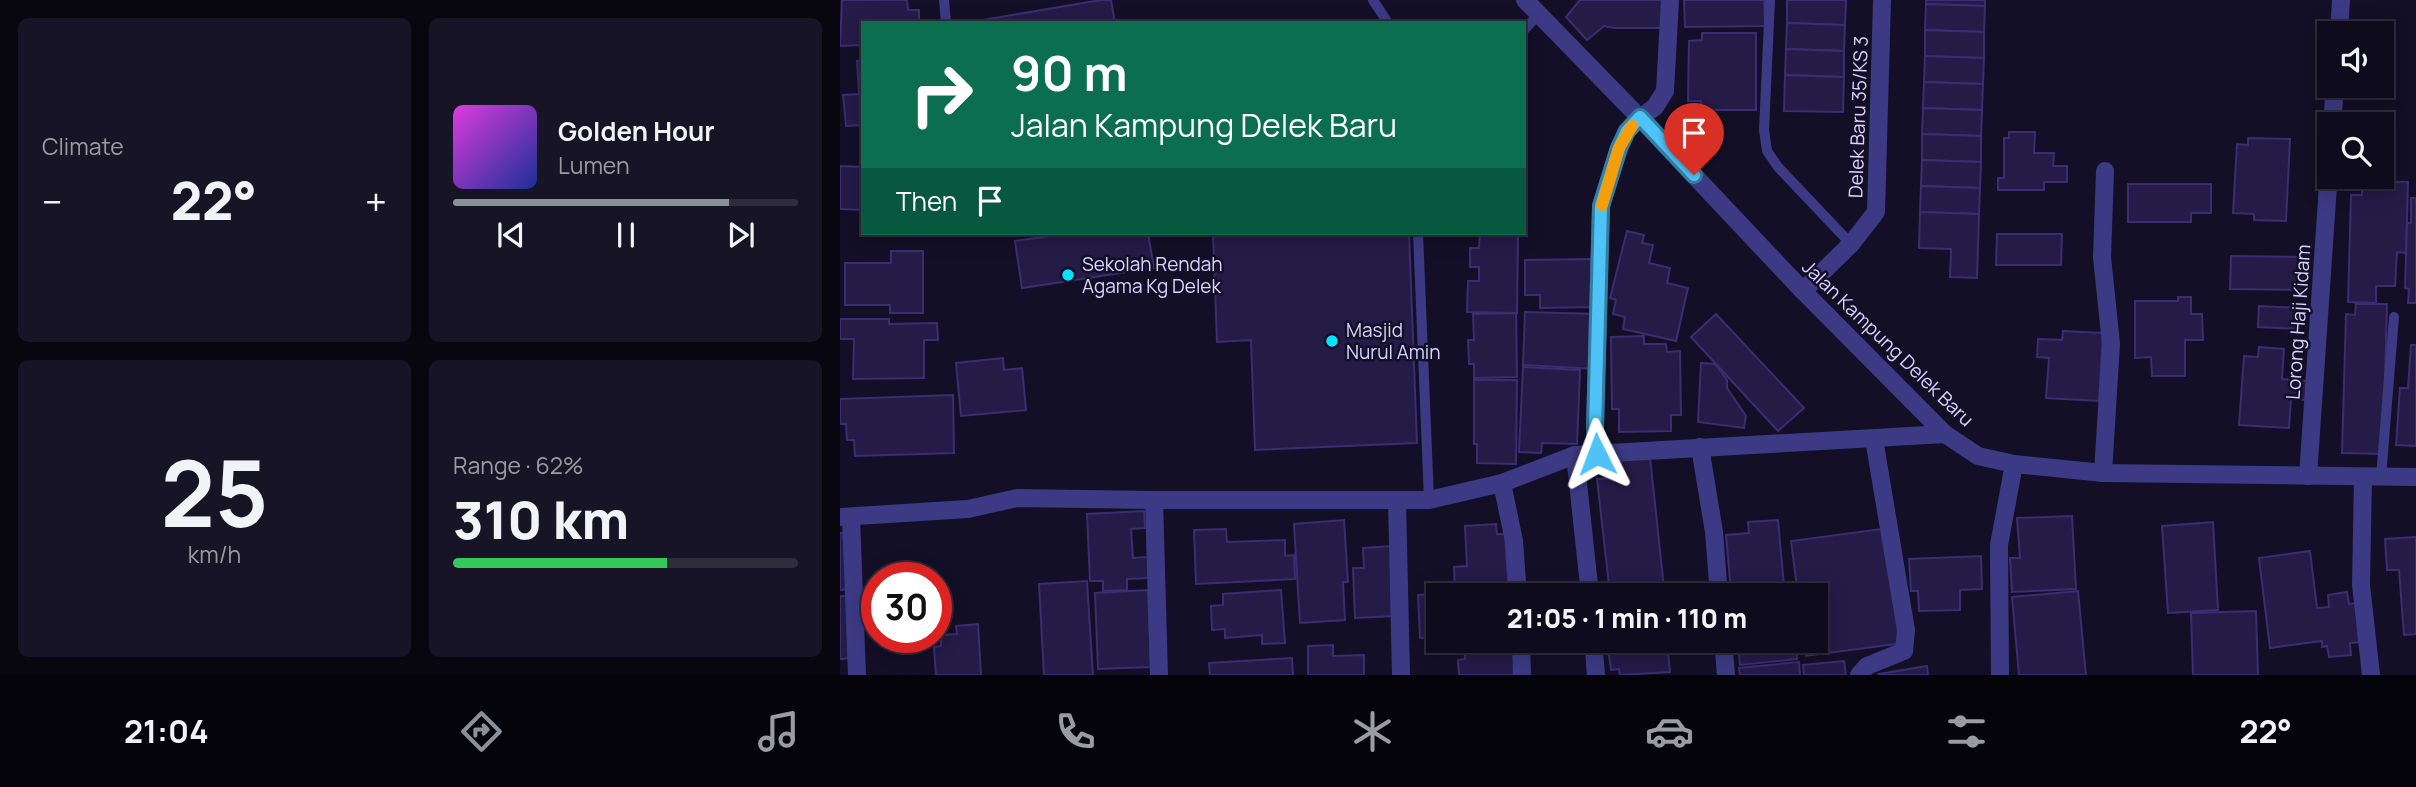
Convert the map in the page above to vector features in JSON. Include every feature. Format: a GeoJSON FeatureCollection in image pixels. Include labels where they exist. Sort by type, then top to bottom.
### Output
{"type":"FeatureCollection","features":[{"type":"Feature","properties":{"kind":"street","name":"Jalan Kampung Delek Baru"},"geometry":{"type":"LineString","coordinates":[[1525,0],[1640,117],[1803,291],[1945,434],[1978,456],[2014,464],[2104,473],[2416,477]]}},
{"type":"Feature","properties":{"kind":"street"},"geometry":{"type":"LineString","coordinates":[[1597,454],[1595,428],[1601,206],[1627,131],[1640,117],[1655,107],[1665,91],[1670,0]]}},
{"type":"Feature","properties":{"kind":"street","name":"Delek Baru 35/KS 3"},"geometry":{"type":"LineString","coordinates":[[1803,291],[1850,244],[1876,212],[1882,0]]}},
{"type":"Feature","properties":{"kind":"street"},"geometry":{"type":"LineString","coordinates":[[2340,21],[2341,0]]}},
{"type":"Feature","properties":{"kind":"street"},"geometry":{"type":"LineString","coordinates":[[2104,473],[2111,344],[2102,257],[2105,171]]}},
{"type":"Feature","properties":{"kind":"street","name":"Lorong Haji Kidam"},"geometry":{"type":"LineString","coordinates":[[2308,476],[2328,189]]}},
{"type":"Feature","properties":{"kind":"street"},"geometry":{"type":"LineString","coordinates":[[857,675],[845,517],[968,509],[1017,498],[1429,500],[1502,482],[1575,454],[1945,434]]}},
{"type":"Feature","properties":{"kind":"street"},"geometry":{"type":"LineString","coordinates":[[1859,675],[1867,666],[1904,651],[1906,630],[1874,439]]}},
{"type":"Feature","properties":{"kind":"street"},"geometry":{"type":"LineString","coordinates":[[1700,447],[1714,532],[1718,583]]}},
{"type":"Feature","properties":{"kind":"street"},"geometry":{"type":"LineString","coordinates":[[1575,454],[1589,583]]}},
{"type":"Feature","properties":{"kind":"street"},"geometry":{"type":"LineString","coordinates":[[2000,675],[1999,545],[2014,464]]}},
{"type":"Feature","properties":{"kind":"street"},"geometry":{"type":"LineString","coordinates":[[2363,477],[2361,585],[2371,675]]}},
{"type":"Feature","properties":{"kind":"street"},"geometry":{"type":"LineString","coordinates":[[1502,482],[1514,541],[1517,583]]}},
{"type":"Feature","properties":{"kind":"street"},"geometry":{"type":"LineString","coordinates":[[1154,500],[1159,675]]}},
{"type":"Feature","properties":{"kind":"street"},"geometry":{"type":"LineString","coordinates":[[1397,500],[1401,675]]}},
{"type":"Feature","properties":{"kind":"street"},"geometry":{"type":"LineString","coordinates":[[1521,653],[1522,675]]}},
{"type":"Feature","properties":{"kind":"street"},"geometry":{"type":"LineString","coordinates":[[1594,653],[1596,675]]}},
{"type":"Feature","properties":{"kind":"street"},"geometry":{"type":"LineString","coordinates":[[1724,653],[1727,675]]}},
{"type":"Feature","properties":{"kind":"lane"},"geometry":{"type":"LineString","coordinates":[[944,0],[946,21]]}},
{"type":"Feature","properties":{"kind":"lane"},"geometry":{"type":"LineString","coordinates":[[1373,0],[1387,21]]}},
{"type":"Feature","properties":{"kind":"lane"},"geometry":{"type":"LineString","coordinates":[[1770,0],[1764,130],[1767,151],[1778,167],[1850,244]]}},
{"type":"Feature","properties":{"kind":"lane"},"geometry":{"type":"LineString","coordinates":[[1526,28],[1538,15]]}},
{"type":"Feature","properties":{"kind":"lane"},"geometry":{"type":"LineString","coordinates":[[1418,235],[1429,500]]}},
{"type":"Feature","properties":{"kind":"lane"},"geometry":{"type":"LineString","coordinates":[[2381,477],[2394,317]]}},
{"type":"Feature","properties":{"kind":"building"},"geometry":{"type":"Polygon","coordinates":[[[842,0],[907,0],[908,10],[919,10],[919,21],[861,21],[861,45],[840,46],[842,0]]]}},
{"type":"Feature","properties":{"kind":"building"},"geometry":{"type":"Polygon","coordinates":[[[1111,0],[1115,21],[977,21],[1111,0]]]}},
{"type":"Feature","properties":{"kind":"building"},"geometry":{"type":"Polygon","coordinates":[[[1580,0],[1664,0],[1664,28],[1604,26],[1587,40],[1566,17],[1580,0]]]}},
{"type":"Feature","properties":{"kind":"building"},"geometry":{"type":"Polygon","coordinates":[[[1684,0],[1764,0],[1765,26],[1685,27],[1684,0]]]}},
{"type":"Feature","properties":{"kind":"building"},"geometry":{"type":"Polygon","coordinates":[[[1787,0],[1846,0],[1845,25],[1787,23],[1787,0]]]}},
{"type":"Feature","properties":{"kind":"building"},"geometry":{"type":"Polygon","coordinates":[[[1926,0],[1985,0],[1985,6],[1926,4],[1926,0]]]}},
{"type":"Feature","properties":{"kind":"building"},"geometry":{"type":"Polygon","coordinates":[[[1926,4],[1985,6],[1984,32],[1925,30],[1926,4]]]}},
{"type":"Feature","properties":{"kind":"building"},"geometry":{"type":"Polygon","coordinates":[[[1787,23],[1845,25],[1844,51],[1786,49],[1787,23]]]}},
{"type":"Feature","properties":{"kind":"building"},"geometry":{"type":"Polygon","coordinates":[[[1925,30],[1984,32],[1984,58],[1925,56],[1925,30]]]}},
{"type":"Feature","properties":{"kind":"building"},"geometry":{"type":"Polygon","coordinates":[[[1702,33],[1756,33],[1756,110],[1701,110],[1701,101],[1688,101],[1689,41],[1702,40],[1702,33]]]}},
{"type":"Feature","properties":{"kind":"building"},"geometry":{"type":"Polygon","coordinates":[[[1786,49],[1844,51],[1844,77],[1785,75],[1786,49]]]}},
{"type":"Feature","properties":{"kind":"building"},"geometry":{"type":"Polygon","coordinates":[[[1925,56],[1984,58],[1983,84],[1924,82],[1925,56]]]}},
{"type":"Feature","properties":{"kind":"building"},"geometry":{"type":"Polygon","coordinates":[[[857,61],[861,61],[861,125],[846,126],[843,95],[859,94],[857,61]]]}},
{"type":"Feature","properties":{"kind":"building"},"geometry":{"type":"Polygon","coordinates":[[[1785,75],[1844,77],[1843,112],[1784,111],[1785,75]]]}},
{"type":"Feature","properties":{"kind":"building"},"geometry":{"type":"Polygon","coordinates":[[[1924,82],[1983,84],[1982,110],[1923,108],[1924,82]]]}},
{"type":"Feature","properties":{"kind":"building"},"geometry":{"type":"Polygon","coordinates":[[[1923,108],[1982,110],[1981,136],[1922,134],[1923,108]]]}},
{"type":"Feature","properties":{"kind":"building"},"geometry":{"type":"Polygon","coordinates":[[[2009,132],[2035,132],[2034,153],[2054,153],[2053,166],[2067,166],[2067,182],[2044,182],[2044,190],[1998,190],[1998,178],[2004,178],[2004,138],[2009,138],[2009,132]]]}},
{"type":"Feature","properties":{"kind":"building"},"geometry":{"type":"Polygon","coordinates":[[[1922,134],[1981,136],[1981,162],[1922,160],[1922,134]]]}},
{"type":"Feature","properties":{"kind":"building"},"geometry":{"type":"Polygon","coordinates":[[[2248,138],[2290,139],[2286,221],[2254,220],[2254,214],[2233,213],[2237,144],[2248,145],[2248,138]]]}},
{"type":"Feature","properties":{"kind":"building"},"geometry":{"type":"Polygon","coordinates":[[[1922,160],[1981,162],[1980,188],[1921,186],[1922,160]]]}},
{"type":"Feature","properties":{"kind":"building"},"geometry":{"type":"Polygon","coordinates":[[[840,166],[861,167],[861,210],[840,209],[840,166]]]}},
{"type":"Feature","properties":{"kind":"building"},"geometry":{"type":"Polygon","coordinates":[[[2394,182],[2408,182],[2406,253],[2397,252],[2395,286],[2376,286],[2376,303],[2348,302],[2351,195],[2362,195],[2362,189],[2394,189],[2394,182]]]}},
{"type":"Feature","properties":{"kind":"building"},"geometry":{"type":"Polygon","coordinates":[[[2128,184],[2211,184],[2211,213],[2191,213],[2191,222],[2128,222],[2128,184]]]}},
{"type":"Feature","properties":{"kind":"building"},"geometry":{"type":"Polygon","coordinates":[[[1921,186],[1980,188],[1979,214],[1920,212],[1921,186]]]}},
{"type":"Feature","properties":{"kind":"building"},"geometry":{"type":"Polygon","coordinates":[[[2411,198],[2416,198],[2416,303],[2408,303],[2409,289],[2405,288],[2407,223],[2411,223],[2411,198]]]}},
{"type":"Feature","properties":{"kind":"building"},"geometry":{"type":"Polygon","coordinates":[[[1920,212],[1979,214],[1977,278],[1950,277],[1951,249],[1919,248],[1920,212]]]}},
{"type":"Feature","properties":{"kind":"building"},"geometry":{"type":"Polygon","coordinates":[[[1627,231],[1644,235],[1642,243],[1653,245],[1649,263],[1670,268],[1667,283],[1688,288],[1676,341],[1623,329],[1625,317],[1613,314],[1616,300],[1610,298],[1627,231]]]}},
{"type":"Feature","properties":{"kind":"building"},"geometry":{"type":"Polygon","coordinates":[[[1997,234],[2062,234],[2061,265],[1996,265],[1997,234]]]}},
{"type":"Feature","properties":{"kind":"building"},"geometry":{"type":"Polygon","coordinates":[[[1058,235],[1148,235],[1154,268],[1022,288],[1015,241],[1058,235]]]}},
{"type":"Feature","properties":{"kind":"building","name":"Masjid Nurul Amin"},"geometry":{"type":"Polygon","coordinates":[[[1213,235],[1409,235],[1417,443],[1255,450],[1251,340],[1217,342],[1213,235]]]}},
{"type":"Feature","properties":{"kind":"building"},"geometry":{"type":"Polygon","coordinates":[[[1480,235],[1518,235],[1517,313],[1467,312],[1468,281],[1479,281],[1479,267],[1470,267],[1470,248],[1479,248],[1480,235]]]}},
{"type":"Feature","properties":{"kind":"building"},"geometry":{"type":"Polygon","coordinates":[[[891,251],[923,251],[923,313],[890,313],[890,305],[845,305],[845,263],[891,263],[891,251]]]}},
{"type":"Feature","properties":{"kind":"building"},"geometry":{"type":"Polygon","coordinates":[[[2231,256],[2304,257],[2304,290],[2230,289],[2231,256]]]}},
{"type":"Feature","properties":{"kind":"building"},"geometry":{"type":"Polygon","coordinates":[[[1594,259],[1595,307],[1540,308],[1540,295],[1525,295],[1525,260],[1594,259]]]}},
{"type":"Feature","properties":{"kind":"building"},"geometry":{"type":"Polygon","coordinates":[[[2178,297],[2191,297],[2191,314],[2202,314],[2203,340],[2185,340],[2185,376],[2152,376],[2151,357],[2135,358],[2135,301],[2178,301],[2178,297]]]}},
{"type":"Feature","properties":{"kind":"building"},"geometry":{"type":"Polygon","coordinates":[[[2356,304],[2387,304],[2383,454],[2342,453],[2346,314],[2355,315],[2356,304]]]}},
{"type":"Feature","properties":{"kind":"building"},"geometry":{"type":"Polygon","coordinates":[[[2259,306],[2301,308],[2300,329],[2258,327],[2259,306]]]}},
{"type":"Feature","properties":{"kind":"building"},"geometry":{"type":"Polygon","coordinates":[[[1525,312],[1598,314],[1596,369],[1523,365],[1525,312]]]}},
{"type":"Feature","properties":{"kind":"building"},"geometry":{"type":"Polygon","coordinates":[[[1516,313],[1517,377],[1474,378],[1474,364],[1469,364],[1468,340],[1474,340],[1473,314],[1516,313]]]}},
{"type":"Feature","properties":{"kind":"building"},"geometry":{"type":"Polygon","coordinates":[[[1716,314],[1804,408],[1778,431],[1691,337],[1716,314]]]}},
{"type":"Feature","properties":{"kind":"building"},"geometry":{"type":"Polygon","coordinates":[[[840,319],[889,319],[889,324],[937,323],[938,340],[924,340],[924,378],[853,379],[854,339],[840,339],[840,319]]]}},
{"type":"Feature","properties":{"kind":"building"},"geometry":{"type":"Polygon","coordinates":[[[2063,331],[2103,333],[2099,401],[2046,398],[2049,358],[2037,357],[2038,339],[2062,340],[2063,331]]]}},
{"type":"Feature","properties":{"kind":"building"},"geometry":{"type":"Polygon","coordinates":[[[1644,336],[1644,344],[1666,344],[1667,352],[1680,351],[1681,415],[1671,415],[1671,431],[1619,432],[1619,409],[1612,409],[1611,337],[1644,336]]]}},
{"type":"Feature","properties":{"kind":"building"},"geometry":{"type":"Polygon","coordinates":[[[2411,345],[2416,345],[2416,446],[2396,445],[2400,388],[2408,388],[2411,345]]]}},
{"type":"Feature","properties":{"kind":"building"},"geometry":{"type":"Polygon","coordinates":[[[2259,347],[2284,349],[2282,379],[2307,381],[2306,400],[2291,399],[2289,428],[2239,425],[2244,356],[2258,357],[2259,347]]]}},
{"type":"Feature","properties":{"kind":"building"},"geometry":{"type":"Polygon","coordinates":[[[1003,358],[1004,370],[1022,368],[1026,410],[961,416],[956,363],[1003,358]]]}},
{"type":"Feature","properties":{"kind":"building"},"geometry":{"type":"Polygon","coordinates":[[[1701,363],[1715,364],[1727,380],[1727,388],[1746,416],[1744,428],[1698,422],[1701,363]]]}},
{"type":"Feature","properties":{"kind":"building"},"geometry":{"type":"Polygon","coordinates":[[[1523,367],[1580,370],[1577,444],[1542,443],[1541,453],[1519,452],[1523,367]]]}},
{"type":"Feature","properties":{"kind":"building"},"geometry":{"type":"Polygon","coordinates":[[[1474,380],[1517,380],[1516,464],[1477,463],[1477,444],[1474,444],[1474,380]]]}},
{"type":"Feature","properties":{"kind":"building"},"geometry":{"type":"Polygon","coordinates":[[[953,395],[954,453],[855,456],[854,440],[847,440],[846,424],[840,424],[840,399],[953,395]]]}},
{"type":"Feature","properties":{"kind":"building"},"geometry":{"type":"Polygon","coordinates":[[[1650,457],[1663,583],[1609,583],[1597,479],[1611,478],[1609,462],[1650,457]]]}},
{"type":"Feature","properties":{"kind":"building"},"geometry":{"type":"Polygon","coordinates":[[[1144,511],[1145,528],[1131,529],[1133,558],[1148,557],[1149,578],[1127,579],[1127,590],[1103,591],[1103,581],[1090,581],[1087,514],[1144,511]]]}},
{"type":"Feature","properties":{"kind":"building"},"geometry":{"type":"Polygon","coordinates":[[[2072,516],[2076,589],[2012,592],[2010,558],[2020,558],[2017,518],[2072,516]]]}},
{"type":"Feature","properties":{"kind":"building"},"geometry":{"type":"Polygon","coordinates":[[[1344,520],[1348,582],[1343,582],[1345,620],[1300,623],[1294,524],[1344,520]]]}},
{"type":"Feature","properties":{"kind":"building"},"geometry":{"type":"Polygon","coordinates":[[[1778,520],[1784,583],[1730,583],[1726,535],[1749,533],[1748,522],[1778,520]]]}},
{"type":"Feature","properties":{"kind":"building"},"geometry":{"type":"Polygon","coordinates":[[[2213,522],[2218,610],[2168,613],[2162,526],[2213,522]]]}},
{"type":"Feature","properties":{"kind":"building"},"geometry":{"type":"Polygon","coordinates":[[[1496,524],[1497,534],[1505,534],[1508,583],[1455,583],[1454,567],[1467,566],[1465,526],[1496,524]]]}},
{"type":"Feature","properties":{"kind":"building"},"geometry":{"type":"Polygon","coordinates":[[[1889,528],[1904,643],[1806,656],[1806,653],[1828,653],[1828,583],[1796,583],[1791,541],[1889,528]]]}},
{"type":"Feature","properties":{"kind":"building"},"geometry":{"type":"Polygon","coordinates":[[[1226,529],[1227,542],[1285,540],[1285,556],[1294,555],[1295,579],[1196,584],[1194,530],[1226,529]]]}},
{"type":"Feature","properties":{"kind":"building"},"geometry":{"type":"Polygon","coordinates":[[[840,533],[843,533],[848,589],[840,590],[840,533]]]}},
{"type":"Feature","properties":{"kind":"building"},"geometry":{"type":"Polygon","coordinates":[[[2416,537],[2416,634],[2404,635],[2399,570],[2387,570],[2385,539],[2416,537]]]}},
{"type":"Feature","properties":{"kind":"building"},"geometry":{"type":"Polygon","coordinates":[[[1392,546],[1395,616],[1355,618],[1353,568],[1364,568],[1363,548],[1392,546]]]}},
{"type":"Feature","properties":{"kind":"building"},"geometry":{"type":"Polygon","coordinates":[[[2310,551],[2317,608],[2329,607],[2328,595],[2347,592],[2349,604],[2357,603],[2361,642],[2350,643],[2351,655],[2329,657],[2327,646],[2322,647],[2322,641],[2270,648],[2259,558],[2310,551]]]}},
{"type":"Feature","properties":{"kind":"building"},"geometry":{"type":"Polygon","coordinates":[[[1981,556],[1982,589],[1960,590],[1960,610],[1919,611],[1918,591],[1911,591],[1909,559],[1981,556]]]}},
{"type":"Feature","properties":{"kind":"building"},"geometry":{"type":"Polygon","coordinates":[[[1087,581],[1093,675],[1044,675],[1039,584],[1087,581]]]}},
{"type":"Feature","properties":{"kind":"building"},"geometry":{"type":"Polygon","coordinates":[[[1148,590],[1151,667],[1098,669],[1095,593],[1148,590]]]}},
{"type":"Feature","properties":{"kind":"building"},"geometry":{"type":"Polygon","coordinates":[[[1281,590],[1285,643],[1262,644],[1262,635],[1225,638],[1225,629],[1212,630],[1211,606],[1223,605],[1223,594],[1281,590]]]}},
{"type":"Feature","properties":{"kind":"building"},"geometry":{"type":"Polygon","coordinates":[[[2078,591],[2086,675],[2019,675],[2012,597],[2078,591]]]}},
{"type":"Feature","properties":{"kind":"building"},"geometry":{"type":"Polygon","coordinates":[[[1426,594],[1426,638],[1420,638],[1418,595],[1426,594]]]}},
{"type":"Feature","properties":{"kind":"building"},"geometry":{"type":"Polygon","coordinates":[[[840,596],[849,596],[853,658],[840,659],[840,596]]]}},
{"type":"Feature","properties":{"kind":"building"},"geometry":{"type":"Polygon","coordinates":[[[2256,611],[2258,675],[2193,675],[2191,613],[2256,611]]]}},
{"type":"Feature","properties":{"kind":"building"},"geometry":{"type":"Polygon","coordinates":[[[978,624],[981,675],[936,675],[934,653],[952,653],[952,634],[957,634],[956,626],[978,624]]]}},
{"type":"Feature","properties":{"kind":"building"},"geometry":{"type":"Polygon","coordinates":[[[1333,645],[1333,656],[1364,655],[1364,675],[1308,675],[1308,646],[1333,645]]]}},
{"type":"Feature","properties":{"kind":"building"},"geometry":{"type":"Polygon","coordinates":[[[1465,653],[1515,653],[1516,675],[1459,675],[1458,660],[1465,659],[1465,653]]]}},
{"type":"Feature","properties":{"kind":"building"},"geometry":{"type":"Polygon","coordinates":[[[1609,653],[1668,653],[1670,672],[1620,675],[1619,669],[1611,670],[1609,653]]]}},
{"type":"Feature","properties":{"kind":"building"},"geometry":{"type":"Polygon","coordinates":[[[1739,653],[1796,653],[1797,659],[1740,665],[1739,653]]]}},
{"type":"Feature","properties":{"kind":"building"},"geometry":{"type":"Polygon","coordinates":[[[1292,658],[1293,675],[1210,675],[1209,663],[1292,658]]]}},
{"type":"Feature","properties":{"kind":"building"},"geometry":{"type":"Polygon","coordinates":[[[1844,661],[1846,675],[1804,675],[1803,665],[1844,661]]]}},
{"type":"Feature","properties":{"kind":"building"},"geometry":{"type":"Polygon","coordinates":[[[1799,662],[1800,675],[1740,675],[1739,668],[1799,662]]]}},
{"type":"Feature","properties":{"kind":"building"},"geometry":{"type":"Polygon","coordinates":[[[1927,666],[1928,675],[1879,674],[1927,666]]]}},
{"type":"Feature","properties":{"kind":"slow traffic"},"geometry":{"type":"LineString","coordinates":[[1602,205],[1619,148],[1632,126]]}},
{"type":"Feature","properties":{"kind":"place","name":"Sekolah Rendah Agama Kg Delek"},"geometry":{"type":"Point","coordinates":[1068,275]}},
{"type":"Feature","properties":{"kind":"place","name":"Masjid Nurul Amin"},"geometry":{"type":"Point","coordinates":[1332,341]}},
{"type":"Feature","properties":{"kind":"route"},"geometry":{"type":"LineString","coordinates":[[1597,454],[1595,428],[1601,206],[1627,131],[1640,117],[1694,175]]}}]}
